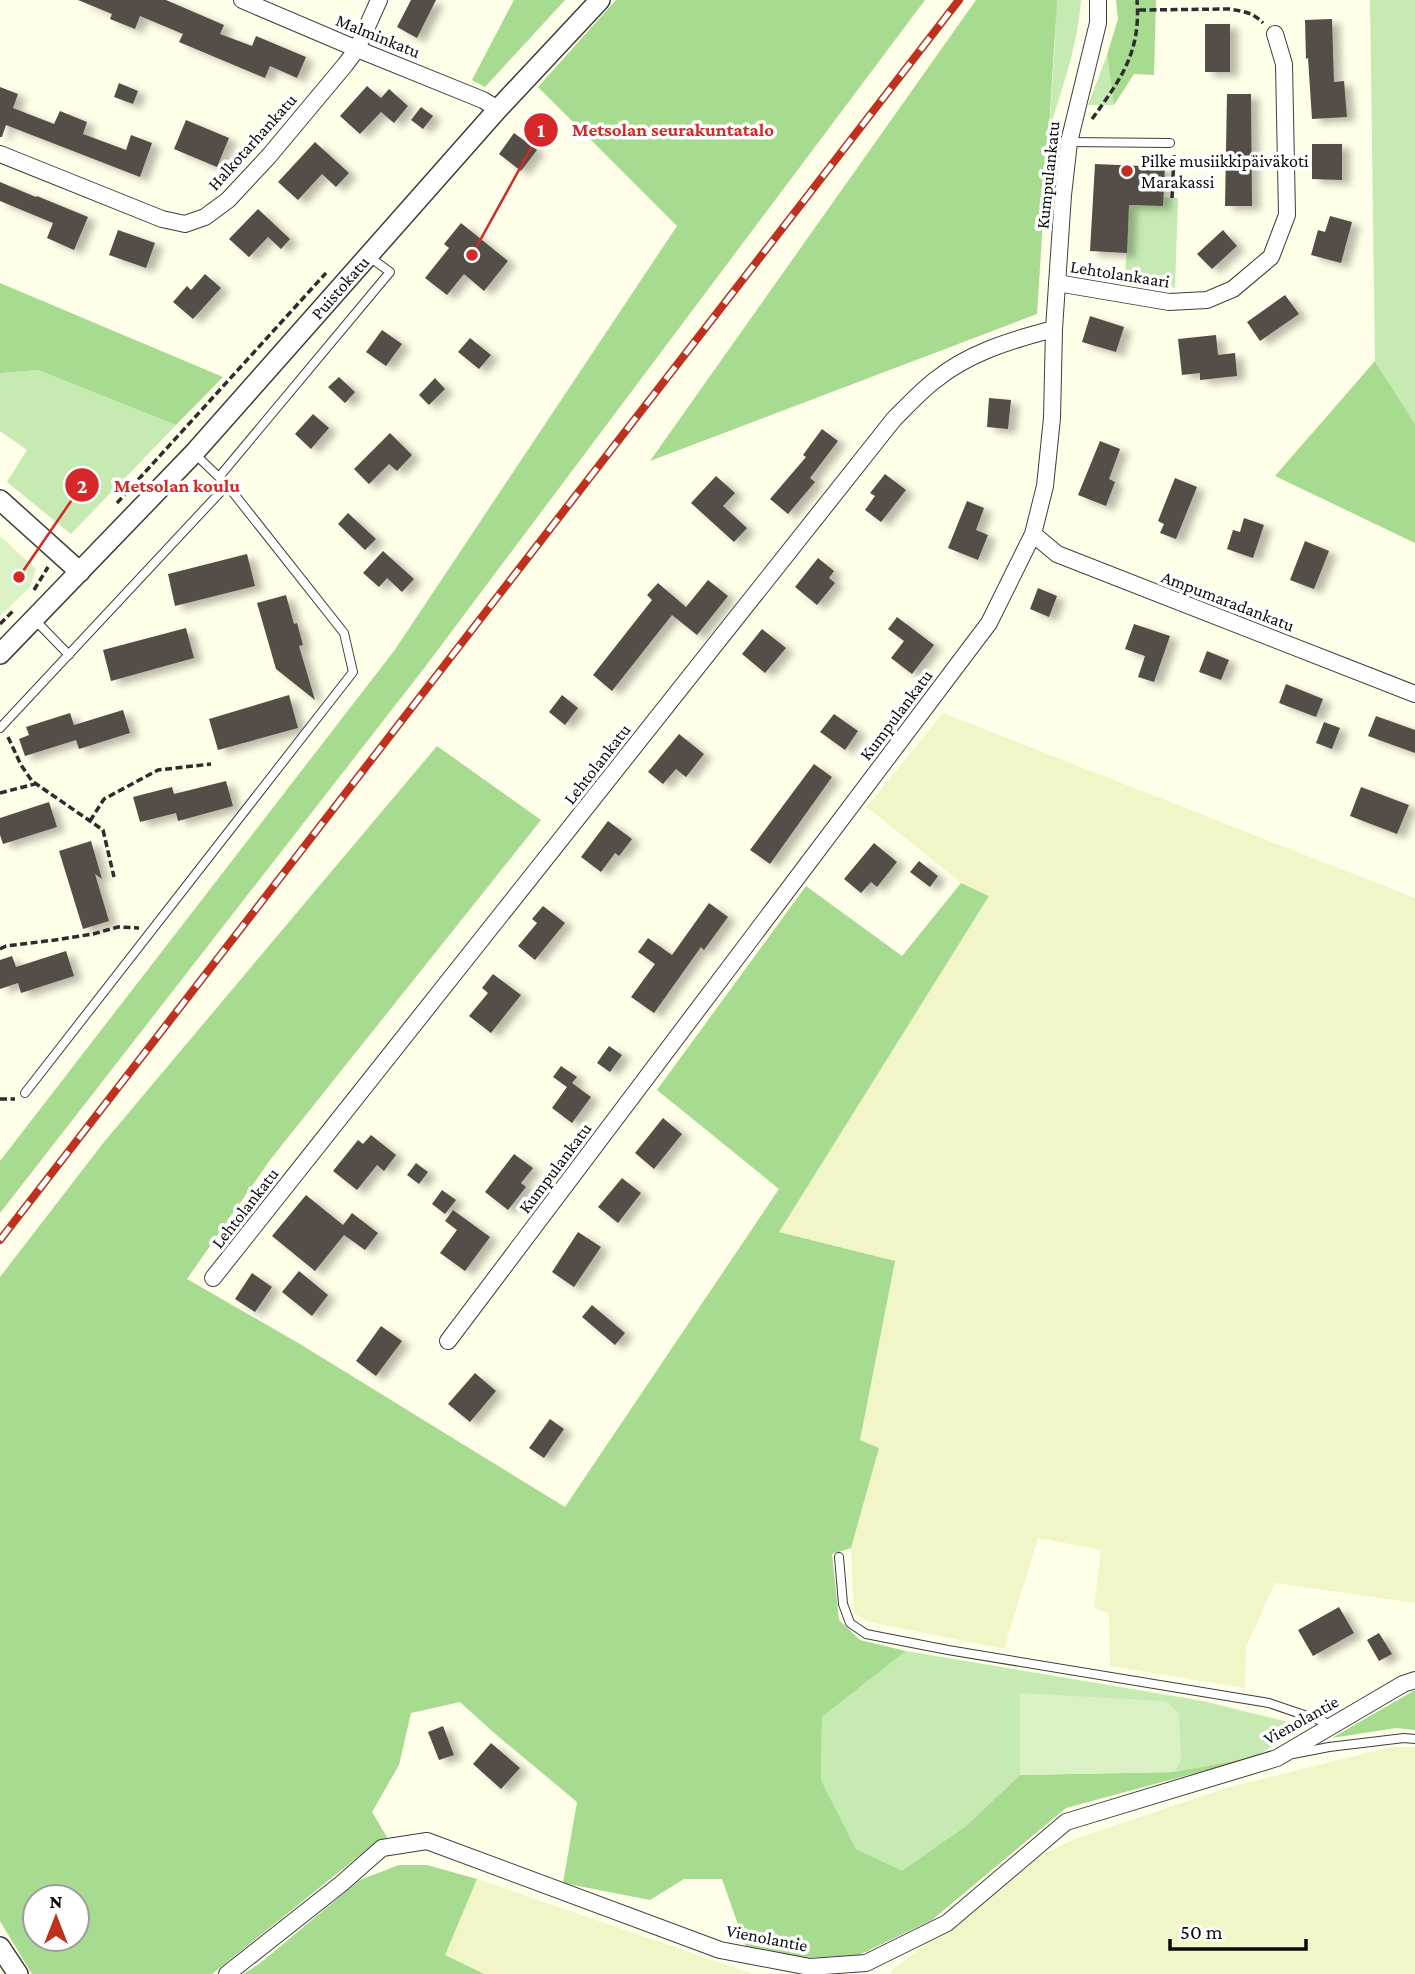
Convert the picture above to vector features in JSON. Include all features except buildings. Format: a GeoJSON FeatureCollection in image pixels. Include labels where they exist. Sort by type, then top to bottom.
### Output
{"type":"FeatureCollection","features":[{"type":"Feature","properties":{"kind":"street","name":"Malminkatu"},"geometry":{"type":"LineString","coordinates":[[242,0],[483,100],[498,109]]}},
{"type":"Feature","properties":{"kind":"street"},"geometry":{"type":"LineString","coordinates":[[356,49],[379,0]]}},
{"type":"Feature","properties":{"kind":"street","name":"Puistokatu"},"geometry":{"type":"LineString","coordinates":[[0,654],[194,453],[498,109],[600,0]]}},
{"type":"Feature","properties":{"kind":"street","name":"Kumpulankatu"},"geometry":{"type":"LineString","coordinates":[[449,1341],[989,623],[1032,534],[1045,486],[1052,418],[1054,330],[1069,137],[1098,23],[1098,0]]}},
{"type":"Feature","properties":{"kind":"street","name":"Lehtolankaari"},"geometry":{"type":"LineString","coordinates":[[1057,283],[1169,302],[1208,300],[1233,289],[1271,257],[1287,215],[1284,64],[1275,34]]}},
{"type":"Feature","properties":{"kind":"street","name":"Halkotarhankatu"},"geometry":{"type":"LineString","coordinates":[[0,154],[162,219],[186,224],[205,217],[228,200],[269,156],[356,49]]}},
{"type":"Feature","properties":{"kind":"street","name":"Lehtolankatu"},"geometry":{"type":"LineString","coordinates":[[213,1279],[894,419],[933,381],[968,357],[1054,330]]}},
{"type":"Feature","properties":{"kind":"street"},"geometry":{"type":"LineString","coordinates":[[0,500],[80,572]]}},
{"type":"Feature","properties":{"kind":"street","name":"Ampumaradankatu"},"geometry":{"type":"LineString","coordinates":[[1032,534],[1057,554],[1415,694]]}},
{"type":"Feature","properties":{"kind":"street","name":"Vienolantie"},"geometry":{"type":"LineString","coordinates":[[226,1974],[341,1884],[382,1848],[428,1841],[720,1950],[810,1967],[866,1963],[947,1923],[1066,1822],[1277,1758],[1404,1684],[1415,1681]]}},
{"type":"Feature","properties":{"kind":"street"},"geometry":{"type":"LineString","coordinates":[[0,1947],[18,1974]]}},
{"type":"Feature","properties":{"kind":"lane"},"geometry":{"type":"LineString","coordinates":[[1069,137],[1170,143]]}},
{"type":"Feature","properties":{"kind":"lane"},"geometry":{"type":"LineString","coordinates":[[219,477],[390,272],[368,256]]}},
{"type":"Feature","properties":{"kind":"lane"},"geometry":{"type":"LineString","coordinates":[[25,1093],[353,672],[344,633],[227,485],[194,453]]}},
{"type":"Feature","properties":{"kind":"lane"},"geometry":{"type":"LineString","coordinates":[[1,727],[227,485]]}},
{"type":"Feature","properties":{"kind":"lane"},"geometry":{"type":"LineString","coordinates":[[34,619],[69,655]]}},
{"type":"Feature","properties":{"kind":"lane"},"geometry":{"type":"LineString","coordinates":[[839,1557],[843,1604],[850,1623],[866,1634],[1269,1703],[1333,1725]]}},
{"type":"Feature","properties":{"kind":"lane"},"geometry":{"type":"LineString","coordinates":[[1277,1758],[1329,1747],[1405,1738],[1415,1740]]}},
{"type":"Feature","properties":{"kind":"path"},"geometry":{"type":"LineString","coordinates":[[1069,137],[1092,120],[1118,83],[1135,47],[1137,0]]}},
{"type":"Feature","properties":{"kind":"path"},"geometry":{"type":"LineString","coordinates":[[1138,10],[1243,11],[1257,17],[1275,34]]}},
{"type":"Feature","properties":{"kind":"path"},"geometry":{"type":"LineString","coordinates":[[1170,143],[1174,149],[1172,198]]}},
{"type":"Feature","properties":{"kind":"path"},"geometry":{"type":"LineString","coordinates":[[117,503],[332,265]]}},
{"type":"Feature","properties":{"kind":"path"},"geometry":{"type":"LineString","coordinates":[[29,595],[59,554]]}},
{"type":"Feature","properties":{"kind":"path"},"geometry":{"type":"LineString","coordinates":[[0,624],[20,605]]}},
{"type":"Feature","properties":{"kind":"path"},"geometry":{"type":"LineString","coordinates":[[1,727],[20,765],[36,784],[103,830],[114,877]]}},
{"type":"Feature","properties":{"kind":"path"},"geometry":{"type":"LineString","coordinates":[[90,821],[104,799],[158,770],[211,764]]}},
{"type":"Feature","properties":{"kind":"path"},"geometry":{"type":"LineString","coordinates":[[0,793],[36,784]]}},
{"type":"Feature","properties":{"kind":"path"},"geometry":{"type":"LineString","coordinates":[[0,949],[93,934],[118,927],[136,926],[149,934]]}},
{"type":"Feature","properties":{"kind":"green space"},"geometry":{"type":"Polygon","coordinates":[[[514,0],[565,0],[485,87],[472,80],[514,0]]]}},
{"type":"Feature","properties":{"kind":"green space"},"geometry":{"type":"Polygon","coordinates":[[[616,0],[925,0],[425,667],[0,1213],[0,1161],[394,651],[677,226],[538,87],[616,0]]]}},
{"type":"Feature","properties":{"kind":"green space"},"geometry":{"type":"Polygon","coordinates":[[[976,0],[1056,0],[1057,3],[1037,314],[650,461],[976,0]]]}},
{"type":"Feature","properties":{"kind":"green space"},"geometry":{"type":"Polygon","coordinates":[[[1056,0],[1081,0],[1073,50],[1049,131],[1055,44],[1056,0]]]}},
{"type":"Feature","properties":{"kind":"green space"},"geometry":{"type":"Polygon","coordinates":[[[1116,0],[1156,0],[1154,75],[1134,74],[1114,105],[1107,55],[1118,19],[1116,0]]]}},
{"type":"Feature","properties":{"kind":"green space"},"geometry":{"type":"Polygon","coordinates":[[[1370,0],[1415,0],[1415,424],[1375,361],[1370,0]]]}},
{"type":"Feature","properties":{"kind":"green space"},"geometry":{"type":"Polygon","coordinates":[[[1107,55],[1114,105],[1088,105],[1107,55]]]}},
{"type":"Feature","properties":{"kind":"green space"},"geometry":{"type":"Polygon","coordinates":[[[1163,197],[1178,198],[1175,288],[1125,279],[1129,205],[1163,206],[1163,197]]]}},
{"type":"Feature","properties":{"kind":"green space"},"geometry":{"type":"Polygon","coordinates":[[[0,283],[223,377],[176,425],[38,370],[0,373],[0,283]]]}},
{"type":"Feature","properties":{"kind":"green space"},"geometry":{"type":"Polygon","coordinates":[[[1375,361],[1415,424],[1415,543],[1275,476],[1375,361]]]}},
{"type":"Feature","properties":{"kind":"green space"},"geometry":{"type":"Polygon","coordinates":[[[38,370],[176,425],[71,534],[7,482],[27,450],[0,431],[0,373],[38,370]]]}},
{"type":"Feature","properties":{"kind":"green space"},"geometry":{"type":"Polygon","coordinates":[[[0,536],[36,569],[30,587],[0,616],[0,536]]]}},
{"type":"Feature","properties":{"kind":"green space"},"geometry":{"type":"Polygon","coordinates":[[[943,713],[1415,898],[1415,1603],[1275,1583],[1246,1647],[1245,1688],[1110,1666],[1109,1613],[1094,1608],[1101,1550],[1038,1538],[1004,1649],[869,1622],[854,1613],[851,1548],[879,1448],[860,1440],[894,1261],[778,1233],[989,896],[961,883],[867,807],[943,713]]]}},
{"type":"Feature","properties":{"kind":"green space"},"geometry":{"type":"Polygon","coordinates":[[[437,746],[541,820],[270,1160],[187,1279],[300,1344],[565,1507],[779,1189],[657,1090],[806,886],[902,956],[961,883],[989,896],[779,1232],[895,1261],[860,1440],[879,1448],[851,1548],[832,1554],[839,1620],[860,1640],[906,1651],[822,1717],[821,1780],[856,1849],[902,1871],[966,1826],[1020,1775],[1174,1772],[1255,1757],[1066,1808],[932,1920],[859,1955],[805,1958],[746,1947],[722,1879],[684,1879],[650,1900],[563,1883],[577,1802],[460,1702],[411,1713],[399,1765],[372,1812],[388,1839],[370,1847],[212,1974],[32,1974],[0,1921],[0,1277],[104,1142],[437,746]]]}},
{"type":"Feature","properties":{"kind":"green space"},"geometry":{"type":"Polygon","coordinates":[[[906,1651],[1203,1701],[1305,1726],[1255,1757],[1174,1772],[1181,1759],[1020,1694],[1020,1775],[966,1826],[902,1872],[856,1849],[821,1780],[822,1717],[906,1651]]]}},
{"type":"Feature","properties":{"kind":"green space"},"geometry":{"type":"Polygon","coordinates":[[[1415,1690],[1415,1730],[1396,1728],[1332,1738],[1415,1690]]]}},
{"type":"Feature","properties":{"kind":"green space"},"geometry":{"type":"Polygon","coordinates":[[[1020,1693],[1166,1701],[1179,1714],[1181,1759],[1174,1772],[1020,1775],[1020,1693]]]}},
{"type":"Feature","properties":{"kind":"green space"},"geometry":{"type":"Polygon","coordinates":[[[1391,1747],[1415,1747],[1415,1974],[893,1974],[891,1971],[1034,1859],[1075,1839],[1226,1788],[1391,1747]]]}},
{"type":"Feature","properties":{"kind":"green space"},"geometry":{"type":"Polygon","coordinates":[[[399,1865],[427,1865],[477,1879],[445,1955],[484,1974],[243,1974],[259,1964],[360,1880],[399,1865]]]}},
{"type":"Feature","properties":{"kind":"green space"},"geometry":{"type":"Polygon","coordinates":[[[477,1879],[752,1974],[484,1974],[444,1956],[477,1879]]]}},
{"type":"Feature","properties":{"kind":"railway"},"geometry":{"type":"LineString","coordinates":[[0,1240],[959,0]]}},
{"type":"Feature","properties":{"kind":"place","name":"Pilke musiikkipäiväkoti Marakassi"},"geometry":{"type":"Point","coordinates":[1127,171]}},
{"type":"Feature","properties":{"kind":"place","name":"Metsolan seurakuntatalo"},"geometry":{"type":"Point","coordinates":[472,255]}},
{"type":"Feature","properties":{"kind":"place","name":"Metsolan koulu"},"geometry":{"type":"Point","coordinates":[19,577]}}]}
